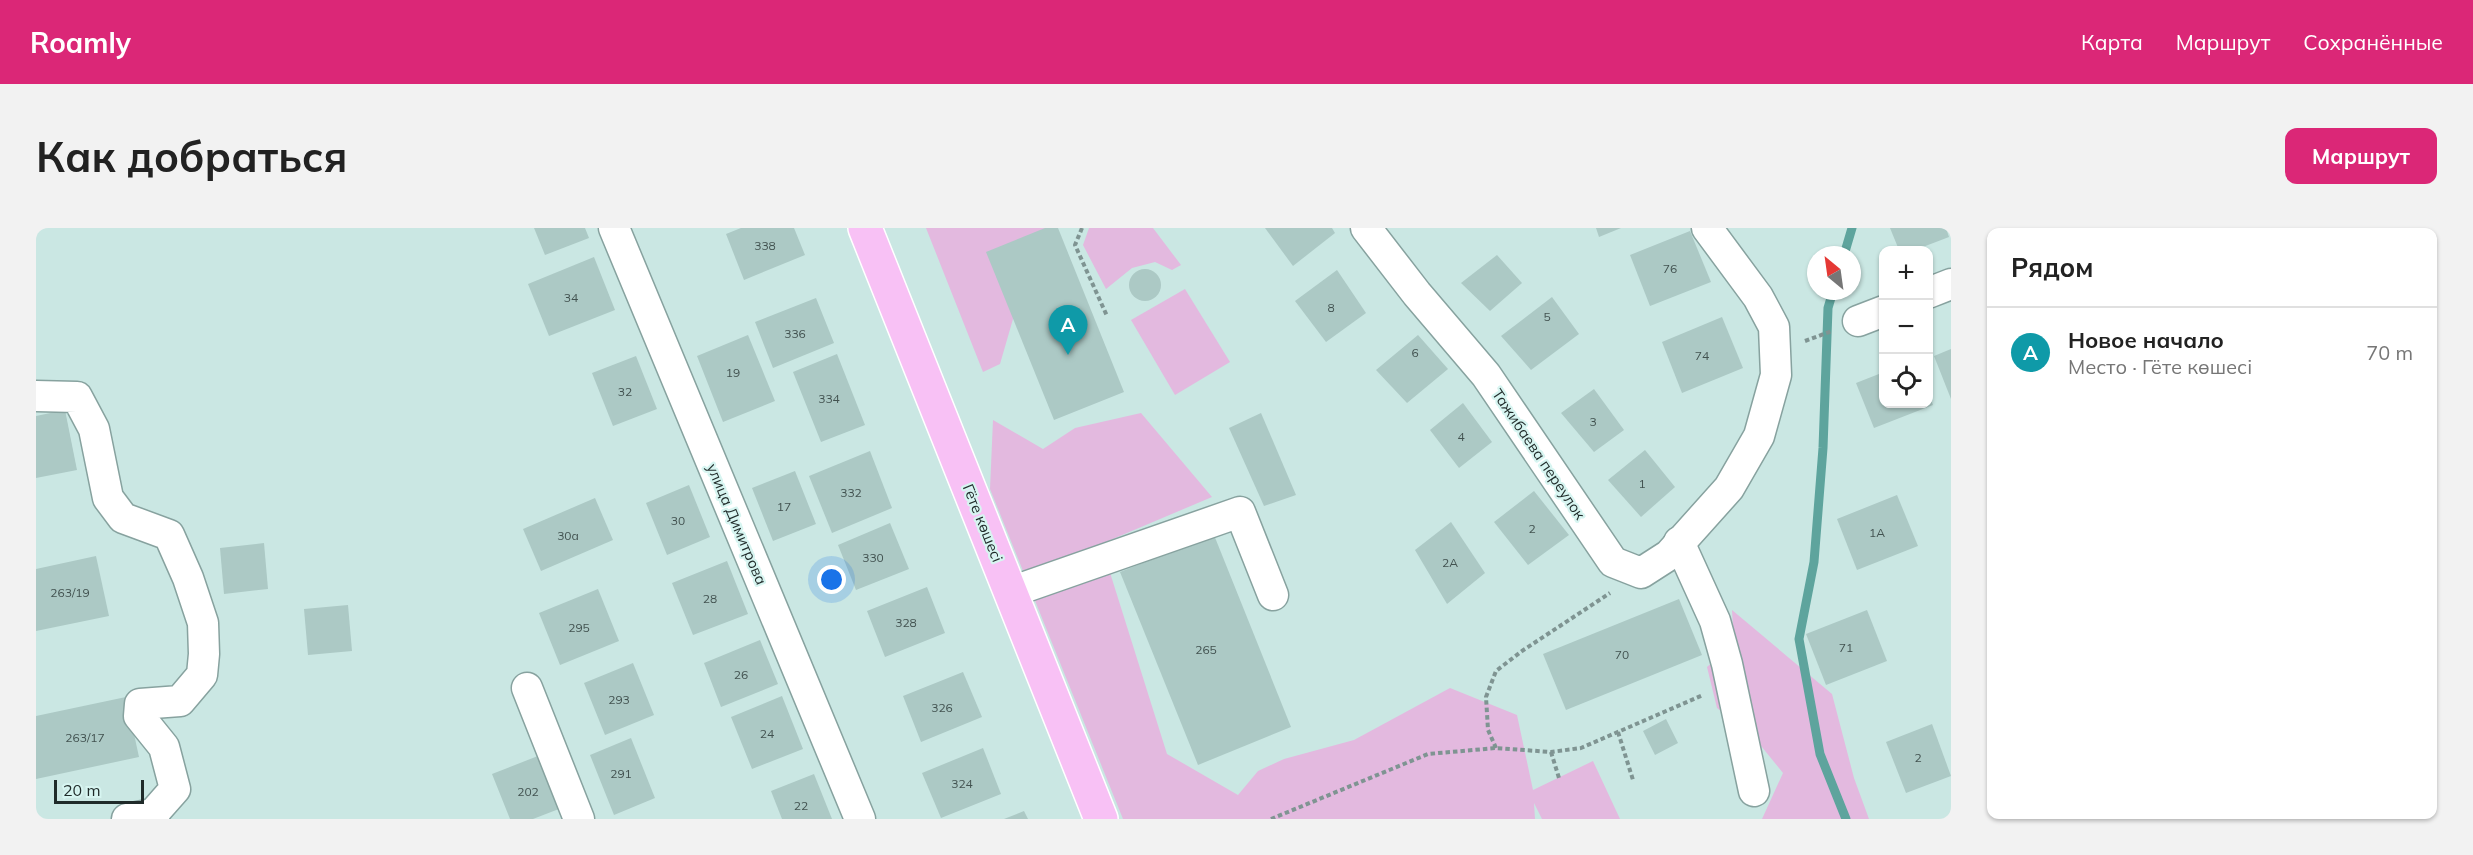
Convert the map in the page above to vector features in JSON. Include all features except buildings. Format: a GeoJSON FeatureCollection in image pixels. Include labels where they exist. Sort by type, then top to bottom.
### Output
{"type":"FeatureCollection","features":[{"type":"Feature","properties":{"kind":"main road","name":"Гёте көшесі"},"geometry":{"type":"LineString","coordinates":[[865,228],[1101,819]]}},
{"type":"Feature","properties":{"kind":"street","name":"улица Димитрова"},"geometry":{"type":"LineString","coordinates":[[614,228],[860,819]]}},
{"type":"Feature","properties":{"kind":"street","name":"Тажибаева переулок"},"geometry":{"type":"LineString","coordinates":[[1366,228],[1417,294],[1486,375],[1612,562],[1641,573]]}},
{"type":"Feature","properties":{"kind":"street"},"geometry":{"type":"LineString","coordinates":[[1641,573],[1669,555],[1729,488],[1759,436],[1776,375],[1774,327],[1758,297],[1707,228]]}},
{"type":"Feature","properties":{"kind":"street"},"geometry":{"type":"LineString","coordinates":[[1933,291],[1951,284]]}},
{"type":"Feature","properties":{"kind":"street"},"geometry":{"type":"LineString","coordinates":[[36,396],[77,397],[94,429],[108,498],[123,518],[169,535],[188,579],[203,623],[202,675],[180,701],[140,704],[139,716],[164,747],[175,789],[145,817]]}},
{"type":"Feature","properties":{"kind":"street"},"geometry":{"type":"LineString","coordinates":[[1011,592],[1240,512],[1273,595]]}},
{"type":"Feature","properties":{"kind":"street"},"geometry":{"type":"LineString","coordinates":[[1679,543],[1714,621],[1731,682],[1754,791]]}},
{"type":"Feature","properties":{"kind":"street"},"geometry":{"type":"LineString","coordinates":[[527,688],[579,819]]}},
{"type":"Feature","properties":{"kind":"path"},"geometry":{"type":"LineString","coordinates":[[1082,228],[1075,245],[1107,316]]}},
{"type":"Feature","properties":{"kind":"path"},"geometry":{"type":"LineString","coordinates":[[1802,343],[1861,320]]}},
{"type":"Feature","properties":{"kind":"path"},"geometry":{"type":"LineString","coordinates":[[1496,748],[1488,730],[1486,697],[1496,671],[1522,651],[1641,573]]}},
{"type":"Feature","properties":{"kind":"path"},"geometry":{"type":"LineString","coordinates":[[1271,819],[1428,754],[1496,748],[1551,752],[1581,748],[1731,682]]}},
{"type":"Feature","properties":{"kind":"path"},"geometry":{"type":"LineString","coordinates":[[1618,732],[1633,780]]}},
{"type":"Feature","properties":{"kind":"path"},"geometry":{"type":"LineString","coordinates":[[1551,752],[1559,778]]}},
{"type":"Feature","properties":{"kind":"shaded area"},"geometry":{"type":"Polygon","coordinates":[[[926,228],[1045,228],[1000,364],[983,372],[926,228]]]}},
{"type":"Feature","properties":{"kind":"shaded area"},"geometry":{"type":"Polygon","coordinates":[[[1089,228],[1153,228],[1181,265],[1172,270],[1155,262],[1132,268],[1106,289],[1083,245],[1089,228]]]}},
{"type":"Feature","properties":{"kind":"shaded area"},"geometry":{"type":"Polygon","coordinates":[[[1185,289],[1230,362],[1175,395],[1131,320],[1185,289]]]}},
{"type":"Feature","properties":{"kind":"shaded area"},"geometry":{"type":"Polygon","coordinates":[[[1141,413],[1212,497],[1101,544],[1167,754],[1238,795],[1258,771],[1284,759],[1354,740],[1450,688],[1517,715],[1533,790],[1593,761],[1620,819],[1542,819],[1534,803],[1535,819],[1123,819],[990,489],[993,420],[1043,449],[1075,428],[1141,413]]]}},
{"type":"Feature","properties":{"kind":"shaded area"},"geometry":{"type":"Polygon","coordinates":[[[1732,610],[1832,694],[1854,778],[1869,819],[1762,819],[1783,773],[1753,736],[1717,708],[1707,667],[1734,643],[1732,610]]]}},
{"type":"Feature","properties":{"kind":"waterway"},"geometry":{"type":"LineString","coordinates":[[1847,246],[1852,228]]}},
{"type":"Feature","properties":{"kind":"waterway"},"geometry":{"type":"LineString","coordinates":[[1830,300],[1828,308],[1823,448],[1814,562],[1799,639],[1820,754],[1846,819]]}},
{"type":"Feature","properties":{"kind":"place","name":"Новое начало"},"geometry":{"type":"Point","coordinates":[1068,355]}}]}
